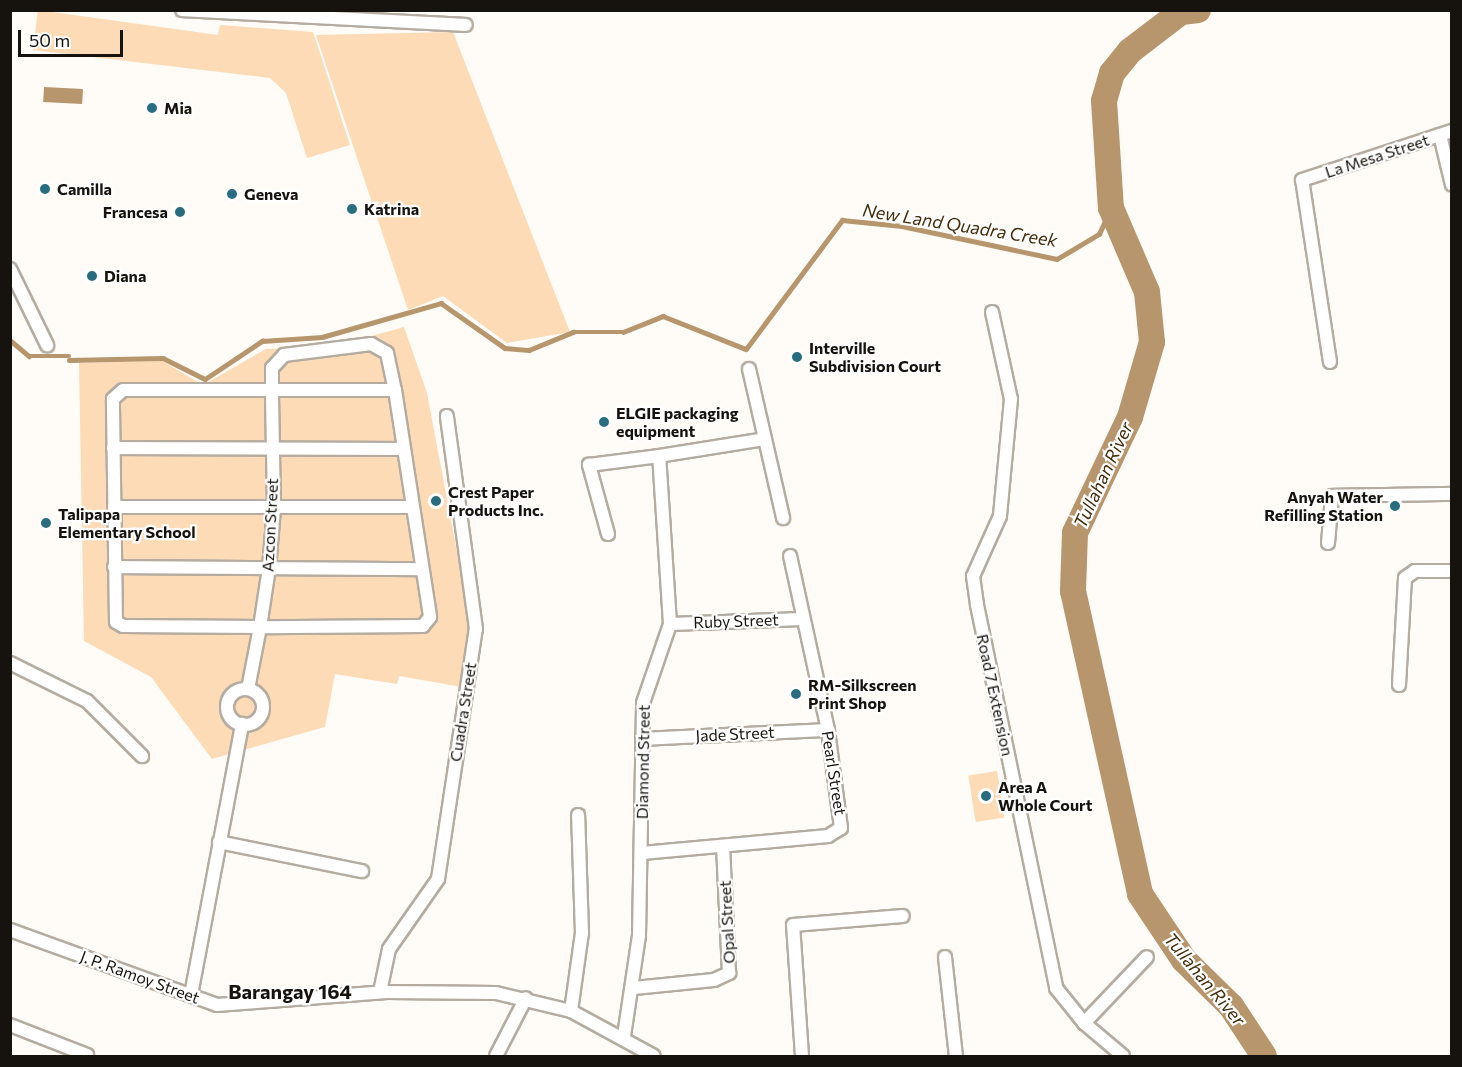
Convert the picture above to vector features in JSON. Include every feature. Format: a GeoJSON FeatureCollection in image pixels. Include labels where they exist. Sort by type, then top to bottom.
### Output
{"type":"FeatureCollection","features":[{"type":"Feature","properties":{"kind":"street"},"geometry":{"type":"LineString","coordinates":[[182,10],[466,25]]}},
{"type":"Feature","properties":{"kind":"street"},"geometry":{"type":"LineString","coordinates":[[1446,133],[1452,185]]}},
{"type":"Feature","properties":{"kind":"street","name":"La Mesa Street"},"geometry":{"type":"LineString","coordinates":[[1329,362],[1303,179],[1446,133]]}},
{"type":"Feature","properties":{"kind":"street"},"geometry":{"type":"LineString","coordinates":[[10,269],[47,345]]}},
{"type":"Feature","properties":{"kind":"street","name":"Road 7 Extension"},"geometry":{"type":"LineString","coordinates":[[992,312],[1011,399],[1000,516],[976,558],[976,605],[1056,988],[1084,1023],[1123,1056]]}},
{"type":"Feature","properties":{"kind":"street","name":"Azcon Street"},"geometry":{"type":"LineString","coordinates":[[248,689],[269,568],[274,509],[272,390],[276,360],[381,346],[395,390]]}},
{"type":"Feature","properties":{"kind":"street"},"geometry":{"type":"LineString","coordinates":[[749,369],[783,518]]}},
{"type":"Feature","properties":{"kind":"street"},"geometry":{"type":"LineString","coordinates":[[123,390],[395,390],[430,617],[423,626],[123,626],[114,614],[114,399],[123,390]]}},
{"type":"Feature","properties":{"kind":"street","name":"Cuadra Street"},"geometry":{"type":"LineString","coordinates":[[380,992],[388,949],[438,879],[476,629],[447,416]]}},
{"type":"Feature","properties":{"kind":"street"},"geometry":{"type":"LineString","coordinates":[[608,534],[589,465],[765,439]]}},
{"type":"Feature","properties":{"kind":"street"},"geometry":{"type":"LineString","coordinates":[[114,448],[403,449]]}},
{"type":"Feature","properties":{"kind":"street","name":"Diamond Street"},"geometry":{"type":"LineString","coordinates":[[624,1036],[634,988],[642,854],[642,739],[645,688],[670,624],[659,456]]}},
{"type":"Feature","properties":{"kind":"street"},"geometry":{"type":"LineString","coordinates":[[1328,543],[1332,496],[1452,494]]}},
{"type":"Feature","properties":{"kind":"street"},"geometry":{"type":"LineString","coordinates":[[114,507],[274,509],[412,507]]}},
{"type":"Feature","properties":{"kind":"street","name":"Pearl Street"},"geometry":{"type":"LineString","coordinates":[[642,854],[828,836],[841,828],[828,729],[790,556]]}},
{"type":"Feature","properties":{"kind":"street"},"geometry":{"type":"LineString","coordinates":[[114,567],[422,568]]}},
{"type":"Feature","properties":{"kind":"street"},"geometry":{"type":"LineString","coordinates":[[1399,685],[1405,578],[1415,571],[1452,571]]}},
{"type":"Feature","properties":{"kind":"street","name":"Ruby Street"},"geometry":{"type":"LineString","coordinates":[[670,624],[802,619]]}},
{"type":"Feature","properties":{"kind":"street"},"geometry":{"type":"LineString","coordinates":[[10,663],[87,701],[142,756]]}},
{"type":"Feature","properties":{"kind":"street"},"geometry":{"type":"LineString","coordinates":[[248,689],[262,701],[262,713],[242,724],[227,706],[231,695],[248,689]]}},
{"type":"Feature","properties":{"kind":"street"},"geometry":{"type":"LineString","coordinates":[[191,995],[242,724]]}},
{"type":"Feature","properties":{"kind":"street","name":"Jade Street"},"geometry":{"type":"LineString","coordinates":[[642,739],[828,729]]}},
{"type":"Feature","properties":{"kind":"street"},"geometry":{"type":"LineString","coordinates":[[571,1011],[582,933],[578,815]]}},
{"type":"Feature","properties":{"kind":"street"},"geometry":{"type":"LineString","coordinates":[[219,842],[362,871]]}},
{"type":"Feature","properties":{"kind":"street","name":"Opal Street"},"geometry":{"type":"LineString","coordinates":[[634,988],[714,980],[729,974],[723,846]]}},
{"type":"Feature","properties":{"kind":"street"},"geometry":{"type":"LineString","coordinates":[[802,1056],[793,925],[903,916]]}},
{"type":"Feature","properties":{"kind":"street","name":"J. P. Ramoy Street"},"geometry":{"type":"LineString","coordinates":[[10,930],[191,995],[229,1005],[380,992],[466,990],[526,998],[571,1011],[624,1036],[654,1056]]}},
{"type":"Feature","properties":{"kind":"street"},"geometry":{"type":"LineString","coordinates":[[945,957],[956,1056]]}},
{"type":"Feature","properties":{"kind":"street"},"geometry":{"type":"LineString","coordinates":[[1084,1023],[1147,957]]}},
{"type":"Feature","properties":{"kind":"street"},"geometry":{"type":"LineString","coordinates":[[496,1056],[526,998]]}},
{"type":"Feature","properties":{"kind":"street"},"geometry":{"type":"LineString","coordinates":[[10,1025],[87,1055]]}},
{"type":"Feature","properties":{"kind":"shaded area"},"geometry":{"type":"Polygon","coordinates":[[[38,10],[218,35],[220,25],[313,32],[350,145],[307,158],[286,93],[270,78],[33,50],[38,10]]]}},
{"type":"Feature","properties":{"kind":"shaded area"},"geometry":{"type":"Polygon","coordinates":[[[453,32],[570,332],[507,343],[443,296],[408,310],[316,35],[453,32]]]}},
{"type":"Feature","properties":{"kind":"shaded area"},"geometry":{"type":"Polygon","coordinates":[[[44,87],[83,89],[82,104],[43,102],[44,87]]]}},
{"type":"Feature","properties":{"kind":"shaded area"},"geometry":{"type":"Polygon","coordinates":[[[404,327],[427,393],[470,621],[462,687],[399,676],[397,684],[335,674],[325,727],[212,759],[151,677],[84,641],[79,363],[162,361],[203,385],[266,349],[332,347],[404,327]]]}},
{"type":"Feature","properties":{"kind":"shaded area","name":"Area A Whole Court"},"geometry":{"type":"Polygon","coordinates":[[[997,771],[1004,817],[976,822],[968,776],[997,771]]]}},
{"type":"Feature","properties":{"kind":"waterway","name":"Tullahan River"},"geometry":{"type":"LineString","coordinates":[[1198,10],[1181,12],[1130,51],[1112,73],[1104,101],[1111,208],[1147,292],[1152,342],[1130,417],[1075,533],[1073,591],[1140,894],[1184,960],[1231,1006],[1264,1056]]}},
{"type":"Feature","properties":{"kind":"waterway","name":"New Land Quadra Creek"},"geometry":{"type":"LineString","coordinates":[[69,360],[163,358],[205,379],[262,341],[322,337],[441,303],[505,348],[529,350],[573,332],[623,332],[663,316],[746,349],[842,220],[902,226],[1057,259],[1099,234],[1111,208]]}},
{"type":"Feature","properties":{"kind":"waterway"},"geometry":{"type":"LineString","coordinates":[[10,340],[29,356],[69,356]]}},
{"type":"Feature","properties":{"kind":"place","name":"Mia"},"geometry":{"type":"Point","coordinates":[152,108]}},
{"type":"Feature","properties":{"kind":"place","name":"Camilla"},"geometry":{"type":"Point","coordinates":[45,189]}},
{"type":"Feature","properties":{"kind":"place","name":"Geneva"},"geometry":{"type":"Point","coordinates":[232,194]}},
{"type":"Feature","properties":{"kind":"place","name":"Katrina"},"geometry":{"type":"Point","coordinates":[352,209]}},
{"type":"Feature","properties":{"kind":"place","name":"Francesa"},"geometry":{"type":"Point","coordinates":[180,212]}},
{"type":"Feature","properties":{"kind":"place","name":"Diana"},"geometry":{"type":"Point","coordinates":[92,276]}},
{"type":"Feature","properties":{"kind":"place","name":"Interville Subdivision Court"},"geometry":{"type":"Point","coordinates":[797,357]}},
{"type":"Feature","properties":{"kind":"place","name":"ELGIE packaging equipment"},"geometry":{"type":"Point","coordinates":[604,422]}},
{"type":"Feature","properties":{"kind":"place","name":"Crest Paper Products Inc."},"geometry":{"type":"Point","coordinates":[436,501]}},
{"type":"Feature","properties":{"kind":"place","name":"Anyah Water Refilling Station"},"geometry":{"type":"Point","coordinates":[1395,506]}},
{"type":"Feature","properties":{"kind":"place","name":"Talipapa Elementary School"},"geometry":{"type":"Point","coordinates":[46,523]}},
{"type":"Feature","properties":{"kind":"place","name":"RM-Silkscreen Print Shop"},"geometry":{"type":"Point","coordinates":[796,694]}},
{"type":"Feature","properties":{"kind":"place","name":"Area A Whole Court"},"geometry":{"type":"Point","coordinates":[986,796]}},
{"type":"Feature","properties":{"kind":"district","name":"Barangay 164"},"geometry":{"type":"Point","coordinates":[290,991]}}]}
